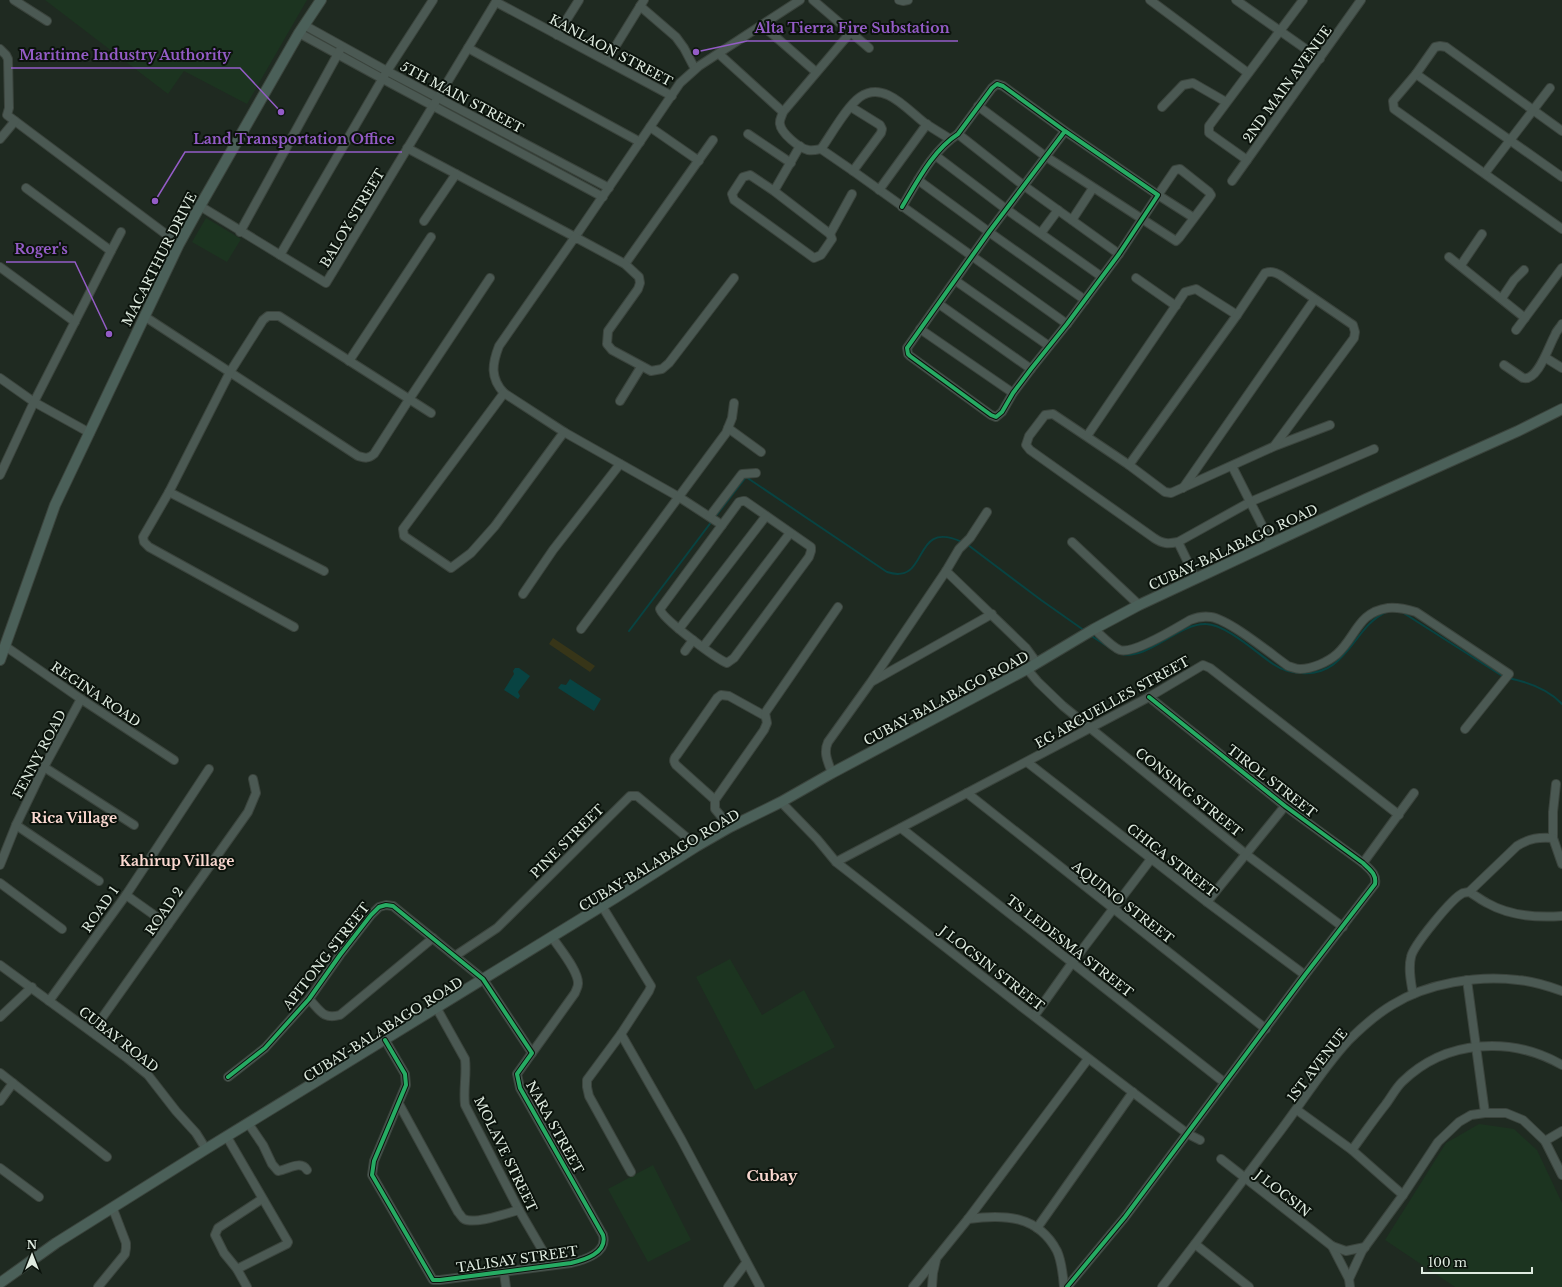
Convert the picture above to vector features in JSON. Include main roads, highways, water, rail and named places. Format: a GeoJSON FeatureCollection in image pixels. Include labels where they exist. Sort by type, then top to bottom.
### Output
{"type":"FeatureCollection","features":[{"type":"Feature","properties":{"kind":"main road","name":"MACARTHUR DRIVE"},"geometry":{"type":"LineString","coordinates":[[0,660],[50,518],[144,316],[179,244],[200,206],[319,0]]}},
{"type":"Feature","properties":{"kind":"main road","name":"CUBAY-BALABAGO ROAD"},"geometry":{"type":"LineString","coordinates":[[0,1283],[56,1243],[206,1149],[730,827],[781,802],[832,773],[1027,669],[1091,631],[1139,605],[1271,543],[1518,431],[1562,409]]}},
{"type":"Feature","properties":{"kind":"water"},"geometry":{"type":"Polygon","coordinates":[[[515,668],[519,668],[530,676],[518,692],[520,696],[518,699],[504,690],[514,674],[513,671],[515,668]]]}},
{"type":"Feature","properties":{"kind":"water"},"geometry":{"type":"Polygon","coordinates":[[[570,679],[601,699],[594,711],[558,688],[561,684],[566,685],[570,679]]]}},
{"type":"Feature","properties":{"kind":"waterway"},"geometry":{"type":"LineString","coordinates":[[715,517],[746,477],[887,572],[901,574],[910,570],[927,545],[935,539],[946,537],[962,542]]}},
{"type":"Feature","properties":{"kind":"waterway"},"geometry":{"type":"LineString","coordinates":[[629,631],[712,521]]}},
{"type":"Feature","properties":{"kind":"waterway"},"geometry":{"type":"LineString","coordinates":[[968,545],[1085,631]]}},
{"type":"Feature","properties":{"kind":"waterway"},"geometry":{"type":"LineString","coordinates":[[1122,654],[1142,652],[1185,629],[1196,625],[1206,624],[1214,625],[1231,634],[1273,664],[1283,669],[1297,673],[1317,672],[1329,667],[1339,659],[1365,628],[1386,612]]}},
{"type":"Feature","properties":{"kind":"waterway"},"geometry":{"type":"LineString","coordinates":[[1402,612],[1504,677]]}},
{"type":"Feature","properties":{"kind":"waterway"},"geometry":{"type":"LineString","coordinates":[[1090,635],[1116,652]]}},
{"type":"Feature","properties":{"kind":"waterway"},"geometry":{"type":"LineString","coordinates":[[1508,678],[1544,690],[1562,704]]}},
{"type":"Feature","properties":{"kind":"place","name":"Alta Tierra Fire Substation"},"geometry":{"type":"Point","coordinates":[696,52]}},
{"type":"Feature","properties":{"kind":"place","name":"Maritime Industry Authority"},"geometry":{"type":"Point","coordinates":[281,112]}},
{"type":"Feature","properties":{"kind":"place","name":"Land Transportation Office"},"geometry":{"type":"Point","coordinates":[155,201]}},
{"type":"Feature","properties":{"kind":"place","name":"Roger's"},"geometry":{"type":"Point","coordinates":[109,334]}},
{"type":"Feature","properties":{"kind":"district","name":"Rica Village"},"geometry":{"type":"Point","coordinates":[74,818]}},
{"type":"Feature","properties":{"kind":"district","name":"Kahirup Village"},"geometry":{"type":"Point","coordinates":[177,861]}},
{"type":"Feature","properties":{"kind":"district","name":"Cubay"},"geometry":{"type":"Point","coordinates":[772,1176]}}]}
